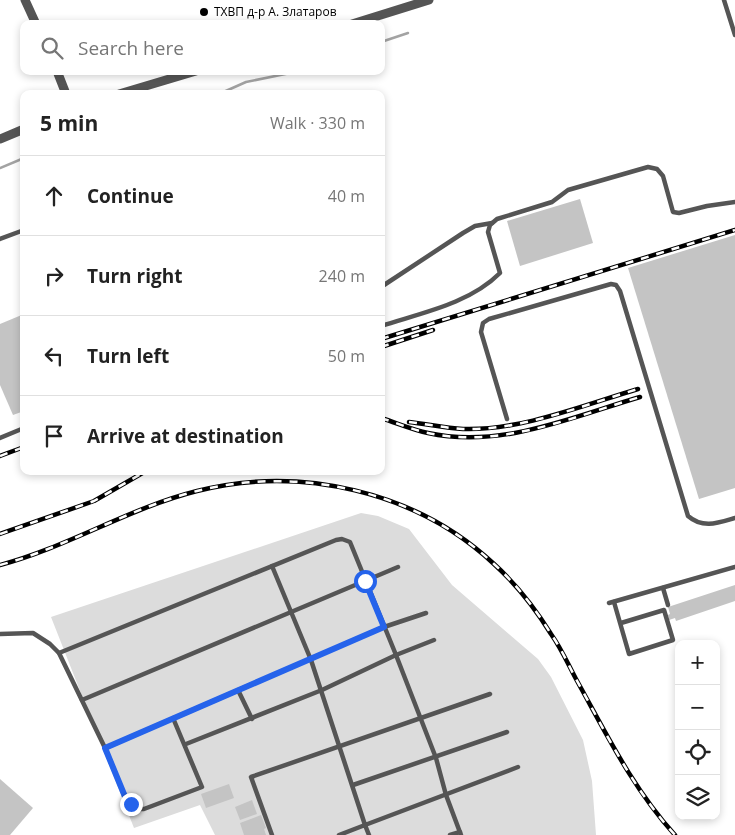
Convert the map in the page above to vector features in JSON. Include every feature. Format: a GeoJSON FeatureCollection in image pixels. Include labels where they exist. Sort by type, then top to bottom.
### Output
{"type":"FeatureCollection","features":[{"type":"Feature","properties":{"kind":"street"},"geometry":{"type":"LineString","coordinates":[[26,0],[34,20]]}},
{"type":"Feature","properties":{"kind":"street"},"geometry":{"type":"LineString","coordinates":[[365,20],[429,0]]}},
{"type":"Feature","properties":{"kind":"street"},"geometry":{"type":"LineString","coordinates":[[59,75],[64,90]]}},
{"type":"Feature","properties":{"kind":"street"},"geometry":{"type":"LineString","coordinates":[[132,90],[183,75]]}},
{"type":"Feature","properties":{"kind":"street"},"geometry":{"type":"LineString","coordinates":[[0,139],[20,131]]}},
{"type":"Feature","properties":{"kind":"lane"},"geometry":{"type":"LineString","coordinates":[[724,0],[735,35]]}},
{"type":"Feature","properties":{"kind":"lane"},"geometry":{"type":"LineString","coordinates":[[385,325],[453,303],[492,282],[500,273],[488,232],[490,225],[497,219],[552,202],[568,190],[648,167],[657,169],[663,176],[673,212],[679,213],[735,202]]}},
{"type":"Feature","properties":{"kind":"lane"},"geometry":{"type":"LineString","coordinates":[[385,284],[463,233],[476,226],[494,222]]}},
{"type":"Feature","properties":{"kind":"lane"},"geometry":{"type":"LineString","coordinates":[[0,239],[20,232]]}},
{"type":"Feature","properties":{"kind":"lane"},"geometry":{"type":"LineString","coordinates":[[507,419],[481,332],[482,323],[489,319],[611,284],[616,285],[620,291],[688,516],[703,524],[715,524],[735,518]]}},
{"type":"Feature","properties":{"kind":"lane"},"geometry":{"type":"LineString","coordinates":[[0,438],[20,430]]}},
{"type":"Feature","properties":{"kind":"lane"},"geometry":{"type":"LineString","coordinates":[[59,653],[336,540],[342,539],[350,542],[436,758],[446,795],[460,833],[450,835]]}},
{"type":"Feature","properties":{"kind":"lane"},"geometry":{"type":"LineString","coordinates":[[272,566],[322,690],[369,835]]}},
{"type":"Feature","properties":{"kind":"lane"},"geometry":{"type":"LineString","coordinates":[[82,700],[398,567]]}},
{"type":"Feature","properties":{"kind":"lane"},"geometry":{"type":"LineString","coordinates":[[621,623],[664,610],[673,640],[629,654],[621,623],[612,603],[735,567]]}},
{"type":"Feature","properties":{"kind":"lane"},"geometry":{"type":"LineString","coordinates":[[663,588],[668,606]]}},
{"type":"Feature","properties":{"kind":"lane"},"geometry":{"type":"LineString","coordinates":[[105,748],[384,627],[426,613]]}},
{"type":"Feature","properties":{"kind":"lane"},"geometry":{"type":"LineString","coordinates":[[0,634],[33,633],[50,644],[59,653],[105,748],[126,799],[138,809],[144,809],[202,787],[186,744],[173,718]]}},
{"type":"Feature","properties":{"kind":"lane"},"geometry":{"type":"LineString","coordinates":[[186,744],[322,690],[396,655],[434,640]]}},
{"type":"Feature","properties":{"kind":"lane"},"geometry":{"type":"LineString","coordinates":[[238,690],[252,718]]}},
{"type":"Feature","properties":{"kind":"lane"},"geometry":{"type":"LineString","coordinates":[[272,835],[251,777],[420,720],[490,694]]}},
{"type":"Feature","properties":{"kind":"lane"},"geometry":{"type":"LineString","coordinates":[[353,785],[507,732]]}},
{"type":"Feature","properties":{"kind":"lane"},"geometry":{"type":"LineString","coordinates":[[339,835],[518,767]]}},
{"type":"Feature","properties":{"kind":"shaded area"},"geometry":{"type":"Polygon","coordinates":[[[361,513],[378,516],[409,529],[452,585],[538,659],[551,677],[583,740],[592,781],[596,835],[215,835],[200,805],[134,828],[51,617],[361,513]]]}},
{"type":"Feature","properties":{"kind":"building"},"geometry":{"type":"Polygon","coordinates":[[[580,199],[593,243],[520,266],[507,221],[580,199]]]}},
{"type":"Feature","properties":{"kind":"building"},"geometry":{"type":"Polygon","coordinates":[[[735,235],[735,488],[699,499],[628,268],[735,235]]]}},
{"type":"Feature","properties":{"kind":"building"},"geometry":{"type":"Polygon","coordinates":[[[20,316],[20,412],[13,415],[0,385],[0,324],[20,316]]]}},
{"type":"Feature","properties":{"kind":"building"},"geometry":{"type":"Polygon","coordinates":[[[735,585],[735,601],[676,621],[675,618],[669,620],[668,607],[735,585]]]}},
{"type":"Feature","properties":{"kind":"building"},"geometry":{"type":"Polygon","coordinates":[[[0,779],[33,808],[10,835],[0,835],[0,779]]]}},
{"type":"Feature","properties":{"kind":"building"},"geometry":{"type":"Polygon","coordinates":[[[229,784],[234,798],[206,808],[201,794],[229,784]]]}},
{"type":"Feature","properties":{"kind":"building"},"geometry":{"type":"Polygon","coordinates":[[[252,800],[257,814],[240,820],[235,807],[252,800]]]}},
{"type":"Feature","properties":{"kind":"building"},"geometry":{"type":"Polygon","coordinates":[[[261,815],[266,828],[264,829],[266,835],[244,835],[240,823],[261,815]]]}},
{"type":"Feature","properties":{"kind":"waterway"},"geometry":{"type":"LineString","coordinates":[[385,41],[408,33]]}},
{"type":"Feature","properties":{"kind":"waterway"},"geometry":{"type":"LineString","coordinates":[[228,90],[246,82],[280,75]]}},
{"type":"Feature","properties":{"kind":"waterway"},"geometry":{"type":"LineString","coordinates":[[0,168],[20,160]]}},
{"type":"Feature","properties":{"kind":"railway"},"geometry":{"type":"LineString","coordinates":[[385,338],[735,230]]}},
{"type":"Feature","properties":{"kind":"railway"},"geometry":{"type":"LineString","coordinates":[[385,346],[433,330]]}},
{"type":"Feature","properties":{"kind":"railway"},"geometry":{"type":"LineString","coordinates":[[409,422],[463,429],[507,426],[552,416],[638,389]]}},
{"type":"Feature","properties":{"kind":"railway"},"geometry":{"type":"LineString","coordinates":[[385,419],[428,433],[455,437],[482,437],[536,428],[640,397]]}},
{"type":"Feature","properties":{"kind":"railway"},"geometry":{"type":"LineString","coordinates":[[0,456],[20,448]]}},
{"type":"Feature","properties":{"kind":"railway"},"geometry":{"type":"LineString","coordinates":[[0,534],[94,501],[139,475]]}},
{"type":"Feature","properties":{"kind":"railway"},"geometry":{"type":"LineString","coordinates":[[0,565],[50,548],[172,498],[236,484],[276,481],[316,483],[355,490],[393,502],[429,518],[463,539],[494,564],[525,597],[558,645],[609,740],[633,780],[675,835]]}},
{"type":"Feature","properties":{"kind":"place","name":"ТХВП д-р А. Златаров"},"geometry":{"type":"Point","coordinates":[204,12]}},
{"type":"Feature","properties":{"kind":"route"},"geometry":{"type":"LineString","coordinates":[[131,804],[126,799],[105,748],[384,627],[365,581]]}}]}
